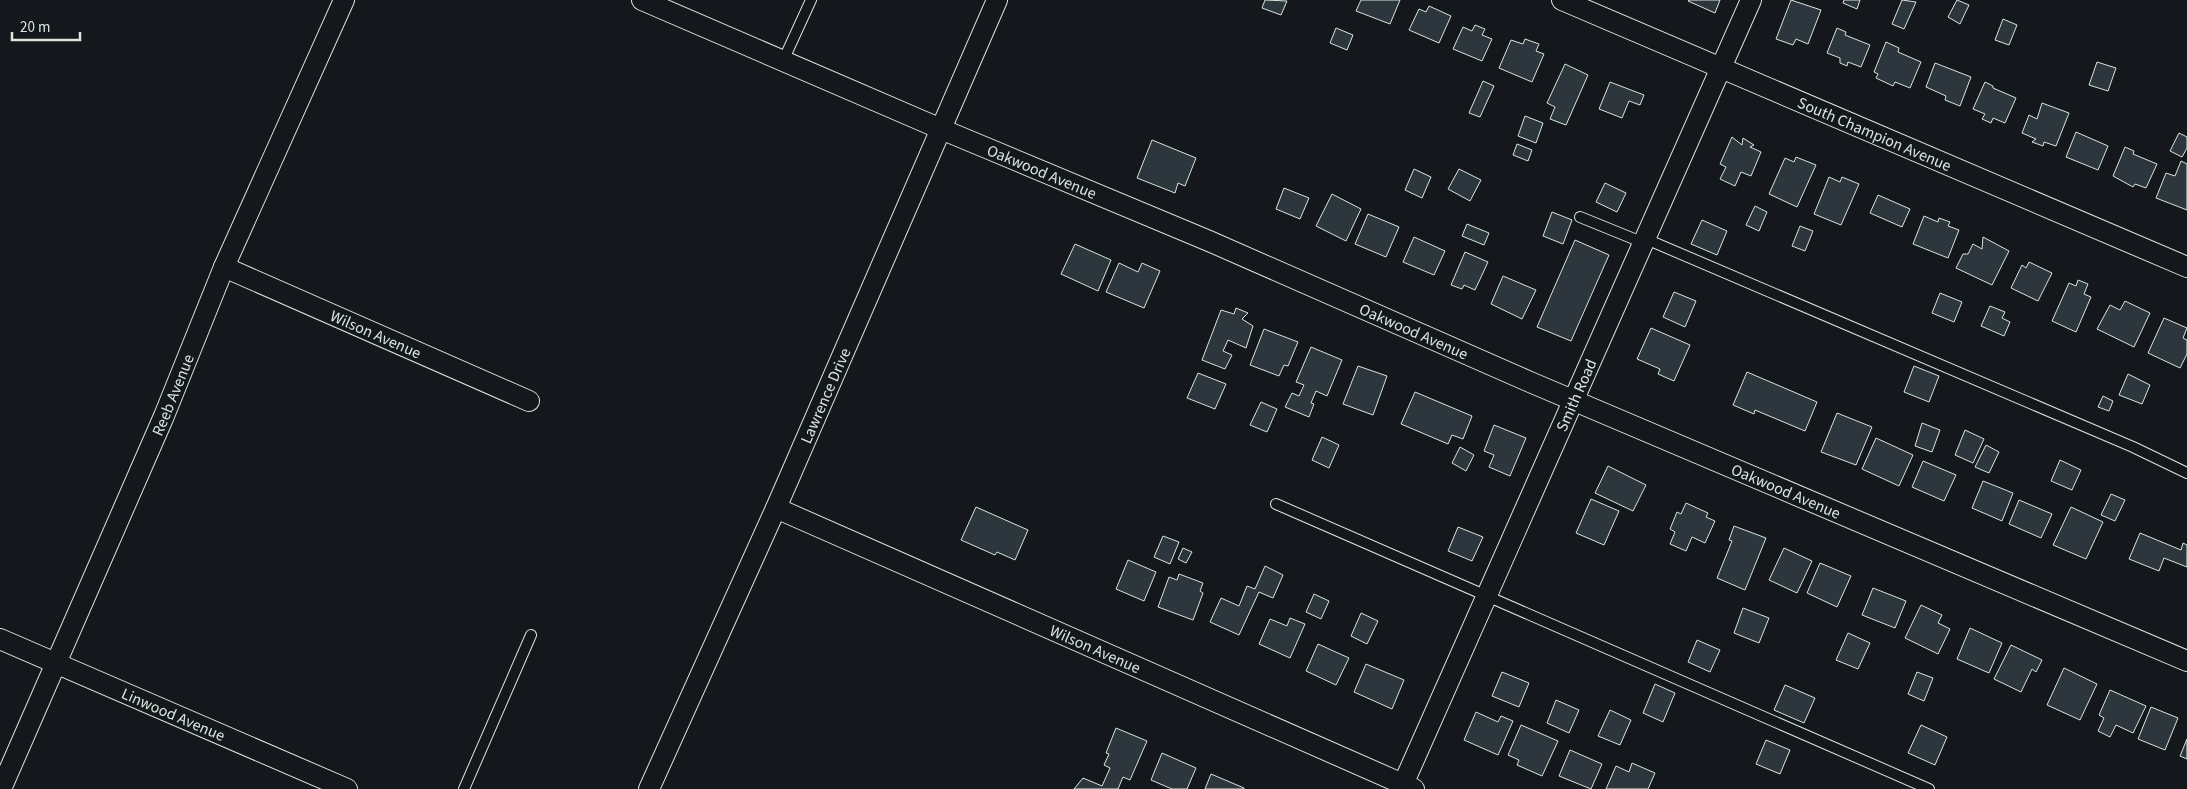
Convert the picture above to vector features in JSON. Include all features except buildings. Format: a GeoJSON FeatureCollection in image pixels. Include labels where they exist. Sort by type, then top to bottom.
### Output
{"type":"FeatureCollection","features":[{"type":"Feature","properties":{"kind":"street","name":"Reeb Avenue"},"geometry":{"type":"LineString","coordinates":[[1,789],[164,416],[224,267],[344,0]]}},
{"type":"Feature","properties":{"kind":"street","name":"Oakwood Avenue"},"geometry":{"type":"LineString","coordinates":[[642,0],[941,129],[1209,241],[1575,401],[2187,661]]}},
{"type":"Feature","properties":{"kind":"street","name":"Lawrence Drive"},"geometry":{"type":"LineString","coordinates":[[648,789],[776,508],[997,0]]}},
{"type":"Feature","properties":{"kind":"street","name":"South Champion Avenue"},"geometry":{"type":"LineString","coordinates":[[1562,0],[2187,268]]}},
{"type":"Feature","properties":{"kind":"street","name":"Smith Road"},"geometry":{"type":"LineString","coordinates":[[1406,787],[1488,595],[1751,0]]}},
{"type":"Feature","properties":{"kind":"street","name":"Wilson Avenue"},"geometry":{"type":"LineString","coordinates":[[224,267],[529,401]]}},
{"type":"Feature","properties":{"kind":"street","name":"Wilson Avenue"},"geometry":{"type":"LineString","coordinates":[[776,508],[1406,787]]}},
{"type":"Feature","properties":{"kind":"street","name":"Linwood Avenue"},"geometry":{"type":"LineString","coordinates":[[0,639],[347,789]]}},
{"type":"Feature","properties":{"kind":"lane"},"geometry":{"type":"LineString","coordinates":[[783,61],[811,0]]}},
{"type":"Feature","properties":{"kind":"lane"},"geometry":{"type":"LineString","coordinates":[[1580,216],[1645,241],[2133,447],[2187,473]]}},
{"type":"Feature","properties":{"kind":"lane"},"geometry":{"type":"LineString","coordinates":[[1276,504],[1929,789]]}},
{"type":"Feature","properties":{"kind":"lane"},"geometry":{"type":"LineString","coordinates":[[464,789],[532,635]]}}]}
